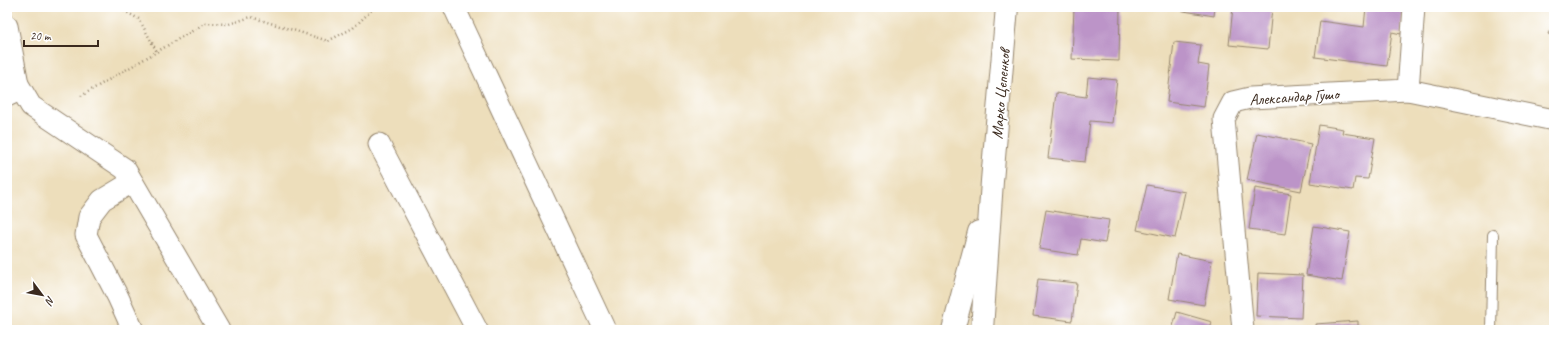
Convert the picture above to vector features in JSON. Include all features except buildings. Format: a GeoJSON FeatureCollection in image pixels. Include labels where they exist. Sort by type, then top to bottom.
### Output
{"type":"FeatureCollection","features":[{"type":"Feature","properties":{"kind":"street"},"geometry":{"type":"LineString","coordinates":[[454,7],[605,330]]}},
{"type":"Feature","properties":{"kind":"street","name":"Марко Цепенков"},"geometry":{"type":"LineString","coordinates":[[992,181],[1007,7]]}},
{"type":"Feature","properties":{"kind":"street"},"geometry":{"type":"LineString","coordinates":[[1414,7],[1408,90],[1554,120]]}},
{"type":"Feature","properties":{"kind":"street"},"geometry":{"type":"LineString","coordinates":[[7,26],[18,84],[15,98],[31,106],[125,169],[219,330]]}},
{"type":"Feature","properties":{"kind":"street","name":"Александар Гушо"},"geometry":{"type":"LineString","coordinates":[[1243,330],[1224,119],[1233,102],[1250,98],[1408,90]]}},
{"type":"Feature","properties":{"kind":"street"},"geometry":{"type":"LineString","coordinates":[[379,144],[477,330]]}},
{"type":"Feature","properties":{"kind":"street"},"geometry":{"type":"LineString","coordinates":[[952,330],[992,181]]}},
{"type":"Feature","properties":{"kind":"street"},"geometry":{"type":"LineString","coordinates":[[982,330],[992,181]]}},
{"type":"Feature","properties":{"kind":"street"},"geometry":{"type":"LineString","coordinates":[[132,182],[102,200],[89,217],[86,235],[118,297],[132,330]]}},
{"type":"Feature","properties":{"kind":"lane"},"geometry":{"type":"LineString","coordinates":[[1491,330],[1493,235]]}},
{"type":"Feature","properties":{"kind":"path"},"geometry":{"type":"LineString","coordinates":[[116,7],[140,19],[157,52]]}},
{"type":"Feature","properties":{"kind":"path"},"geometry":{"type":"LineString","coordinates":[[80,96],[206,24],[229,24],[251,17],[328,41],[353,28],[375,7]]}}]}
